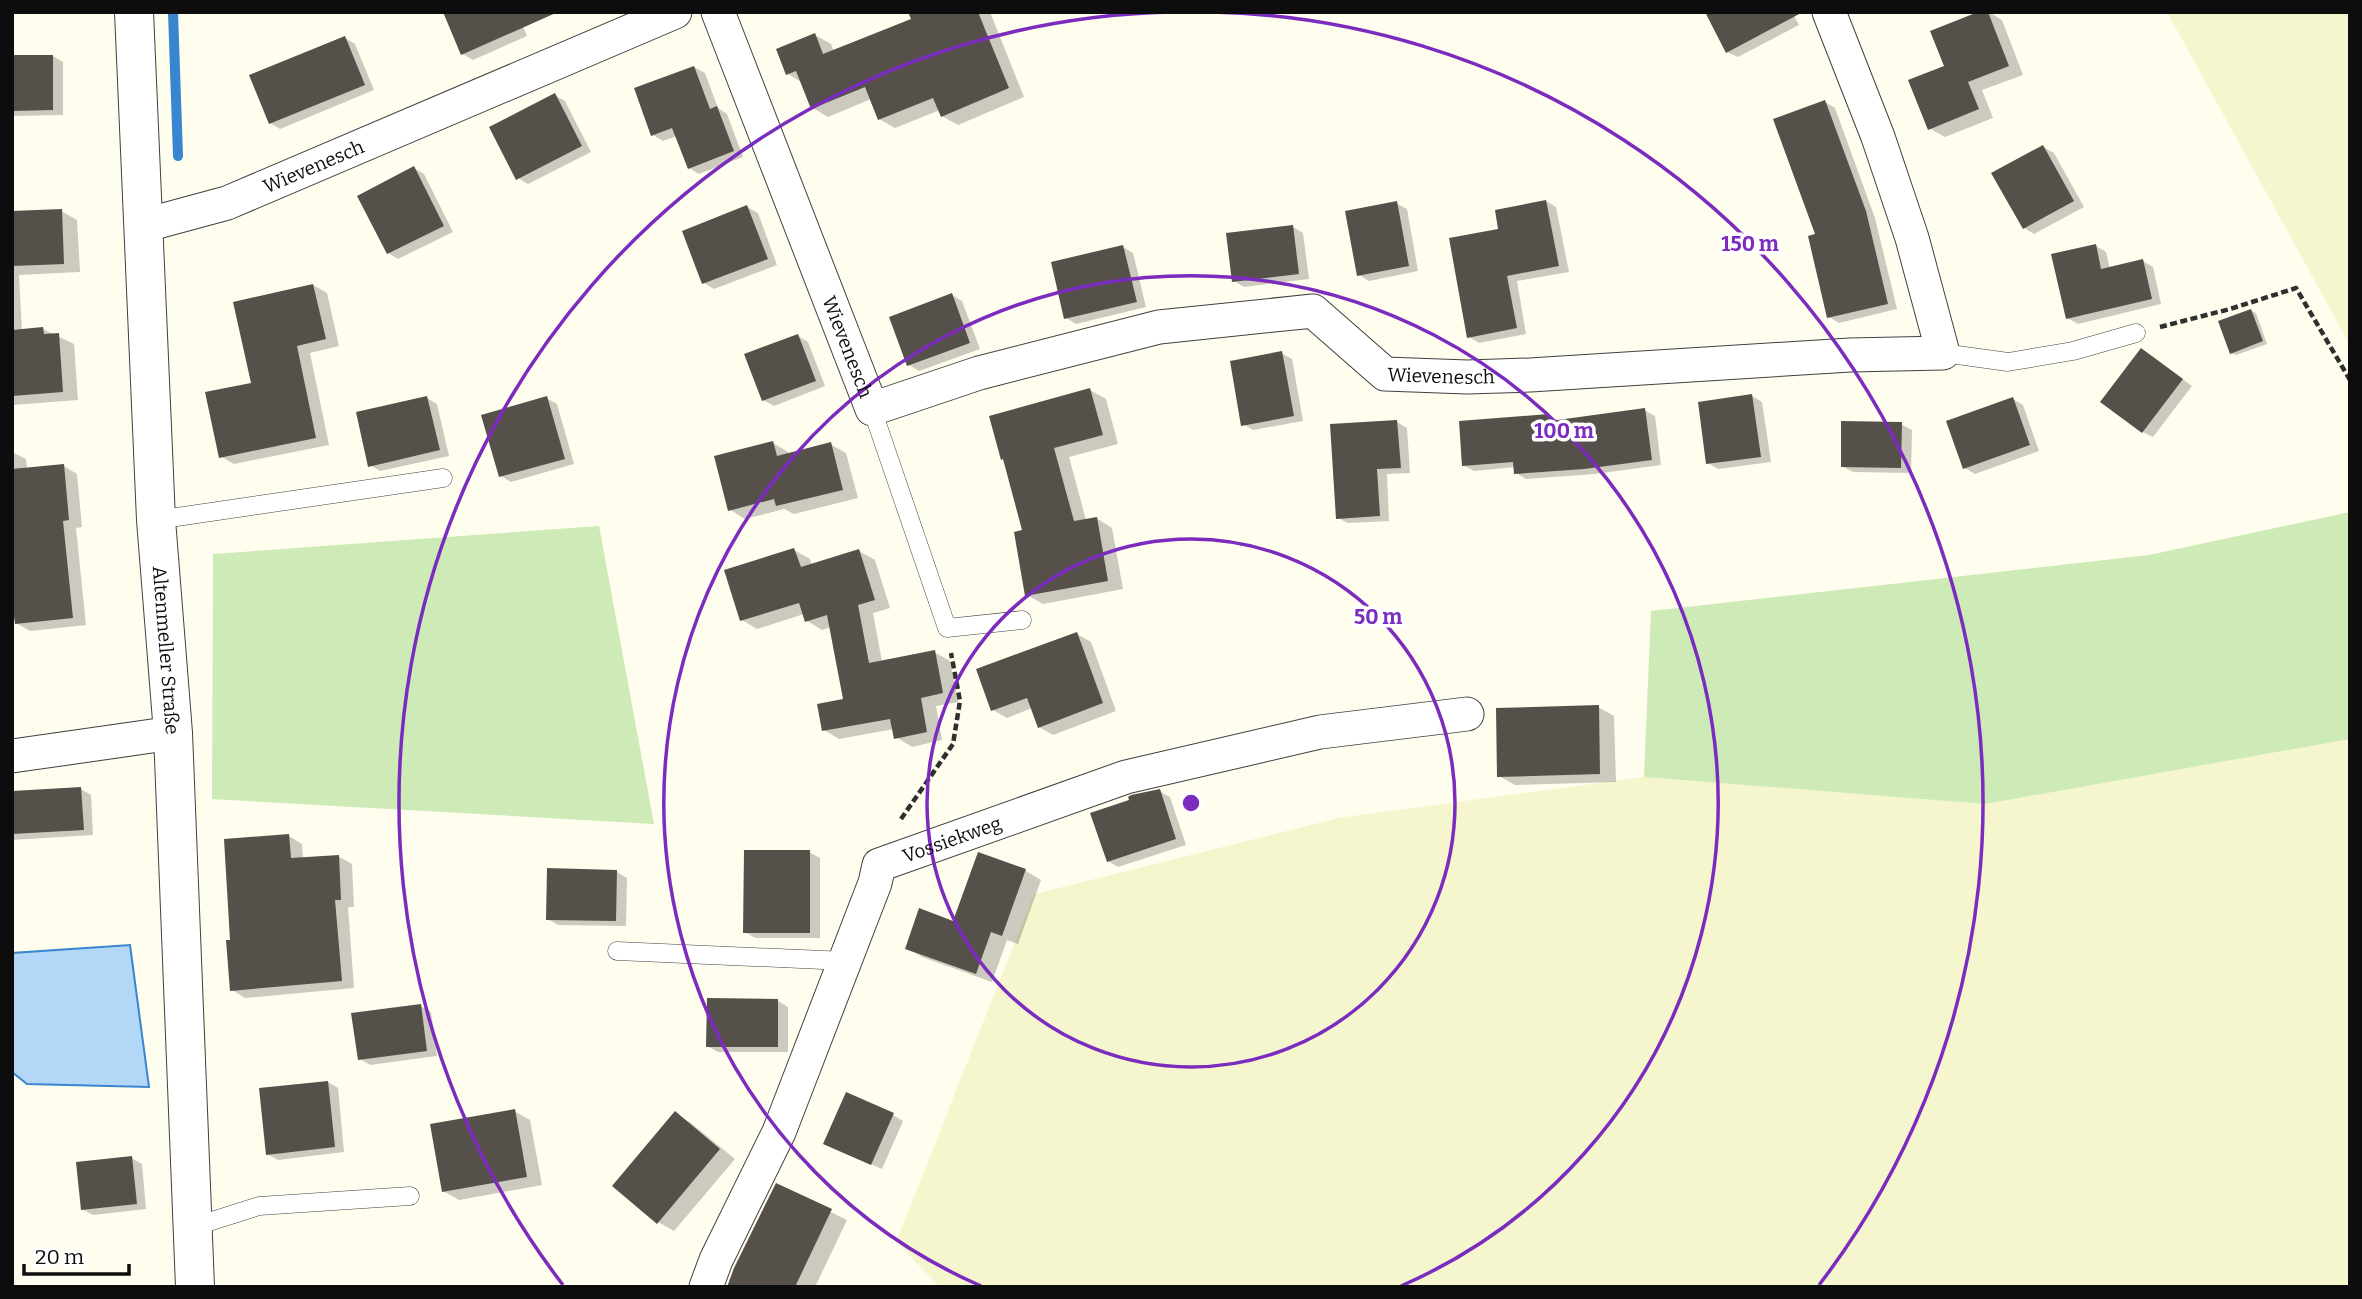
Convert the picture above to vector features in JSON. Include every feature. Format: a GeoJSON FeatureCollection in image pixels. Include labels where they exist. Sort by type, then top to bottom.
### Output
{"type":"FeatureCollection","features":[{"type":"Feature","properties":{"kind":"street","name":"Altenmeller Straße"},"geometry":{"type":"LineString","coordinates":[[134,12],[156,520],[173,733],[195,1287]]}},
{"type":"Feature","properties":{"kind":"street","name":"Wievenesch"},"geometry":{"type":"LineString","coordinates":[[142,226],[227,204],[675,12]]}},
{"type":"Feature","properties":{"kind":"street","name":"Wievenesch"},"geometry":{"type":"LineString","coordinates":[[718,12],[872,409],[979,373],[1158,327],[1313,311],[1385,374],[1466,377],[1531,375],[1850,355],[1943,353]]}},
{"type":"Feature","properties":{"kind":"street"},"geometry":{"type":"LineString","coordinates":[[1829,12],[1878,137],[1912,238],[1943,353]]}},
{"type":"Feature","properties":{"kind":"street","name":"Vossiekweg"},"geometry":{"type":"LineString","coordinates":[[706,1287],[716,1260],[779,1132],[875,883],[879,865],[1126,777],[1320,732],[1467,714]]}},
{"type":"Feature","properties":{"kind":"street"},"geometry":{"type":"LineString","coordinates":[[12,757],[173,733]]}},
{"type":"Feature","properties":{"kind":"lane"},"geometry":{"type":"LineString","coordinates":[[1943,353],[2008,362],[2073,351],[2136,333]]}},
{"type":"Feature","properties":{"kind":"lane"},"geometry":{"type":"LineString","coordinates":[[872,409],[947,628],[1022,620]]}},
{"type":"Feature","properties":{"kind":"lane"},"geometry":{"type":"LineString","coordinates":[[156,520],[443,478]]}},
{"type":"Feature","properties":{"kind":"lane"},"geometry":{"type":"LineString","coordinates":[[617,951],[845,961]]}},
{"type":"Feature","properties":{"kind":"lane"},"geometry":{"type":"LineString","coordinates":[[193,1227],[259,1206],[410,1196]]}},
{"type":"Feature","properties":{"kind":"path"},"geometry":{"type":"LineString","coordinates":[[2136,333],[2230,309],[2296,288],[2350,380]]}},
{"type":"Feature","properties":{"kind":"path"},"geometry":{"type":"LineString","coordinates":[[879,865],[904,813],[953,744],[960,701],[947,628]]}},
{"type":"Feature","properties":{"kind":"green space"},"geometry":{"type":"Polygon","coordinates":[[[2167,12],[2350,12],[2350,345],[2167,12]]]}},
{"type":"Feature","properties":{"kind":"green space"},"geometry":{"type":"Polygon","coordinates":[[[2350,512],[2350,739],[1985,804],[1644,777],[1651,611],[2149,555],[2350,512]]]}},
{"type":"Feature","properties":{"kind":"green space"},"geometry":{"type":"Polygon","coordinates":[[[599,526],[654,824],[212,799],[213,554],[599,526]]]}},
{"type":"Feature","properties":{"kind":"green space"},"geometry":{"type":"Polygon","coordinates":[[[2350,739],[2350,1287],[940,1287],[896,1242],[1034,894],[1338,818],[1644,777],[1985,804],[2350,739]]]}},
{"type":"Feature","properties":{"kind":"water"},"geometry":{"type":"Polygon","coordinates":[[[130,945],[149,1087],[27,1084],[12,1072],[12,953],[130,945]]]}},
{"type":"Feature","properties":{"kind":"building"},"geometry":{"type":"Polygon","coordinates":[[[443,12],[558,12],[461,55],[443,12]]]}},
{"type":"Feature","properties":{"kind":"building"},"geometry":{"type":"Polygon","coordinates":[[[908,12],[978,12],[1009,88],[941,117],[933,98],[878,120],[865,87],[811,109],[796,71],[786,75],[776,49],[815,33],[823,54],[911,19],[908,12]]]}},
{"type":"Feature","properties":{"kind":"building"},"geometry":{"type":"Polygon","coordinates":[[[1705,12],[1803,12],[1726,53],[1705,12]]]}},
{"type":"Feature","properties":{"kind":"building"},"geometry":{"type":"Polygon","coordinates":[[[1978,12],[1988,12],[2009,66],[1968,82],[1979,109],[1928,130],[1908,80],[1944,66],[1930,31],[1978,12]]]}},
{"type":"Feature","properties":{"kind":"building"},"geometry":{"type":"Polygon","coordinates":[[[345,36],[365,85],[269,124],[249,75],[345,36]]]}},
{"type":"Feature","properties":{"kind":"building"},"geometry":{"type":"Polygon","coordinates":[[[12,55],[53,55],[53,110],[12,111],[12,55]]]}},
{"type":"Feature","properties":{"kind":"building"},"geometry":{"type":"Polygon","coordinates":[[[694,66],[710,109],[717,106],[734,151],[688,169],[672,128],[651,136],[634,88],[694,66]]]}},
{"type":"Feature","properties":{"kind":"building"},"geometry":{"type":"Polygon","coordinates":[[[555,93],[582,146],[516,180],[489,127],[555,93]]]}},
{"type":"Feature","properties":{"kind":"building"},"geometry":{"type":"Polygon","coordinates":[[[1825,100],[1866,211],[1888,304],[1827,318],[1808,236],[1815,234],[1773,119],[1825,100]]]}},
{"type":"Feature","properties":{"kind":"building"},"geometry":{"type":"Polygon","coordinates":[[[2043,145],[2074,201],[2023,229],[1991,173],[2043,145]]]}},
{"type":"Feature","properties":{"kind":"building"},"geometry":{"type":"Polygon","coordinates":[[[414,166],[444,226],[387,254],[357,196],[414,166]]]}},
{"type":"Feature","properties":{"kind":"building"},"geometry":{"type":"Polygon","coordinates":[[[1546,200],[1559,266],[1507,276],[1517,328],[1467,338],[1449,238],[1498,229],[1495,210],[1546,200]]]}},
{"type":"Feature","properties":{"kind":"building"},"geometry":{"type":"Polygon","coordinates":[[[1397,201],[1409,266],[1357,276],[1345,211],[1397,201]]]}},
{"type":"Feature","properties":{"kind":"building"},"geometry":{"type":"Polygon","coordinates":[[[747,205],[768,259],[702,284],[682,231],[747,205]]]}},
{"type":"Feature","properties":{"kind":"building"},"geometry":{"type":"Polygon","coordinates":[[[62,209],[64,264],[12,266],[12,211],[62,209]]]}},
{"type":"Feature","properties":{"kind":"building"},"geometry":{"type":"Polygon","coordinates":[[[1293,225],[1299,274],[1232,282],[1226,233],[1293,225]]]}},
{"type":"Feature","properties":{"kind":"building"},"geometry":{"type":"Polygon","coordinates":[[[2096,244],[2101,269],[2143,259],[2152,299],[2066,319],[2051,254],[2096,244]]]}},
{"type":"Feature","properties":{"kind":"building"},"geometry":{"type":"Polygon","coordinates":[[[1123,245],[1137,302],[1064,319],[1051,262],[1123,245]]]}},
{"type":"Feature","properties":{"kind":"building"},"geometry":{"type":"Polygon","coordinates":[[[313,284],[326,339],[297,346],[316,438],[219,458],[205,392],[251,383],[233,302],[313,284]]]}},
{"type":"Feature","properties":{"kind":"building"},"geometry":{"type":"Polygon","coordinates":[[[952,293],[970,343],[907,366],[889,317],[952,293]]]}},
{"type":"Feature","properties":{"kind":"building"},"geometry":{"type":"Polygon","coordinates":[[[2251,309],[2263,341],[2230,354],[2218,321],[2251,309]]]}},
{"type":"Feature","properties":{"kind":"building"},"geometry":{"type":"Polygon","coordinates":[[[43,327],[44,334],[59,333],[63,392],[12,396],[12,330],[43,327]]]}},
{"type":"Feature","properties":{"kind":"building"},"geometry":{"type":"Polygon","coordinates":[[[798,334],[816,381],[762,401],[744,354],[798,334]]]}},
{"type":"Feature","properties":{"kind":"building"},"geometry":{"type":"Polygon","coordinates":[[[2141,348],[2183,379],[2142,433],[2100,402],[2141,348]]]}},
{"type":"Feature","properties":{"kind":"building"},"geometry":{"type":"Polygon","coordinates":[[[1282,351],[1294,416],[1241,426],[1230,361],[1282,351]]]}},
{"type":"Feature","properties":{"kind":"building"},"geometry":{"type":"Polygon","coordinates":[[[1090,388],[1103,435],[1054,448],[1074,521],[1097,517],[1108,581],[1025,596],[1014,532],[1022,530],[989,416],[1090,388]]]}},
{"type":"Feature","properties":{"kind":"building"},"geometry":{"type":"Polygon","coordinates":[[[1752,394],[1761,457],[1706,464],[1698,402],[1752,394]]]}},
{"type":"Feature","properties":{"kind":"building"},"geometry":{"type":"Polygon","coordinates":[[[427,396],[440,450],[368,467],[356,412],[427,396]]]}},
{"type":"Feature","properties":{"kind":"building"},"geometry":{"type":"Polygon","coordinates":[[[547,396],[565,459],[499,477],[481,415],[547,396]]]}},
{"type":"Feature","properties":{"kind":"building"},"geometry":{"type":"Polygon","coordinates":[[[2013,397],[2030,445],[1963,469],[1946,421],[2013,397]]]}},
{"type":"Feature","properties":{"kind":"building"},"geometry":{"type":"Polygon","coordinates":[[[1645,408],[1652,460],[1514,474],[1513,462],[1462,466],[1459,421],[1549,414],[1550,421],[1645,408]]]}},
{"type":"Feature","properties":{"kind":"building"},"geometry":{"type":"Polygon","coordinates":[[[1397,420],[1401,468],[1377,469],[1380,516],[1336,519],[1330,424],[1397,420]]]}},
{"type":"Feature","properties":{"kind":"building"},"geometry":{"type":"Polygon","coordinates":[[[1841,421],[1902,422],[1901,468],[1841,467],[1841,421]]]}},
{"type":"Feature","properties":{"kind":"building"},"geometry":{"type":"Polygon","coordinates":[[[773,441],[777,456],[831,442],[843,490],[776,506],[774,499],[728,511],[714,456],[773,441]]]}},
{"type":"Feature","properties":{"kind":"building"},"geometry":{"type":"Polygon","coordinates":[[[64,464],[69,520],[63,521],[73,618],[15,624],[12,601],[12,469],[64,464]]]}},
{"type":"Feature","properties":{"kind":"building"},"geometry":{"type":"Polygon","coordinates":[[[794,548],[801,567],[859,549],[875,600],[858,605],[869,663],[935,650],[943,693],[921,698],[927,732],[894,739],[890,719],[822,731],[817,704],[843,699],[827,615],[805,622],[799,603],[740,621],[724,570],[794,548]]]}},
{"type":"Feature","properties":{"kind":"building"},"geometry":{"type":"Polygon","coordinates":[[[1077,632],[1103,703],[1038,728],[1027,698],[991,711],[976,669],[1077,632]]]}},
{"type":"Feature","properties":{"kind":"building"},"geometry":{"type":"Polygon","coordinates":[[[1599,705],[1600,774],[1497,777],[1496,708],[1599,705]]]}},
{"type":"Feature","properties":{"kind":"building"},"geometry":{"type":"Polygon","coordinates":[[[81,787],[84,830],[12,834],[12,791],[81,787]]]}},
{"type":"Feature","properties":{"kind":"building"},"geometry":{"type":"Polygon","coordinates":[[[1160,789],[1176,839],[1107,862],[1090,813],[1129,800],[1131,795],[1160,789]]]}},
{"type":"Feature","properties":{"kind":"building"},"geometry":{"type":"Polygon","coordinates":[[[289,834],[291,858],[339,855],[341,900],[335,900],[342,981],[230,991],[224,839],[289,834]]]}},
{"type":"Feature","properties":{"kind":"building"},"geometry":{"type":"Polygon","coordinates":[[[744,850],[810,850],[810,933],[743,933],[744,850]]]}},
{"type":"Feature","properties":{"kind":"building"},"geometry":{"type":"Polygon","coordinates":[[[978,852],[1026,869],[1002,936],[991,932],[976,974],[905,949],[919,908],[953,921],[978,852]]]}},
{"type":"Feature","properties":{"kind":"building"},"geometry":{"type":"Polygon","coordinates":[[[547,868],[617,870],[616,921],[546,920],[547,868]]]}},
{"type":"Feature","properties":{"kind":"building"},"geometry":{"type":"Polygon","coordinates":[[[707,998],[778,999],[778,1047],[706,1047],[707,998]]]}},
{"type":"Feature","properties":{"kind":"building"},"geometry":{"type":"Polygon","coordinates":[[[421,1004],[427,1051],[358,1060],[351,1013],[421,1004]]]}},
{"type":"Feature","properties":{"kind":"building"},"geometry":{"type":"Polygon","coordinates":[[[328,1081],[335,1147],[266,1155],[259,1088],[328,1081]]]}},
{"type":"Feature","properties":{"kind":"building"},"geometry":{"type":"Polygon","coordinates":[[[846,1092],[894,1113],[871,1165],[823,1144],[846,1092]]]}},
{"type":"Feature","properties":{"kind":"building"},"geometry":{"type":"Polygon","coordinates":[[[515,1109],[527,1177],[442,1192],[430,1124],[515,1109]]]}},
{"type":"Feature","properties":{"kind":"building"},"geometry":{"type":"Polygon","coordinates":[[[675,1111],[720,1149],[657,1224],[612,1186],[675,1111]]]}},
{"type":"Feature","properties":{"kind":"building"},"geometry":{"type":"Polygon","coordinates":[[[132,1156],[137,1204],[81,1210],[76,1162],[132,1156]]]}},
{"type":"Feature","properties":{"kind":"building"},"geometry":{"type":"Polygon","coordinates":[[[776,1183],[832,1209],[795,1287],[727,1287],[734,1268],[776,1183]]]}},
{"type":"Feature","properties":{"kind":"waterway"},"geometry":{"type":"LineString","coordinates":[[173,12],[178,156]]}}]}
